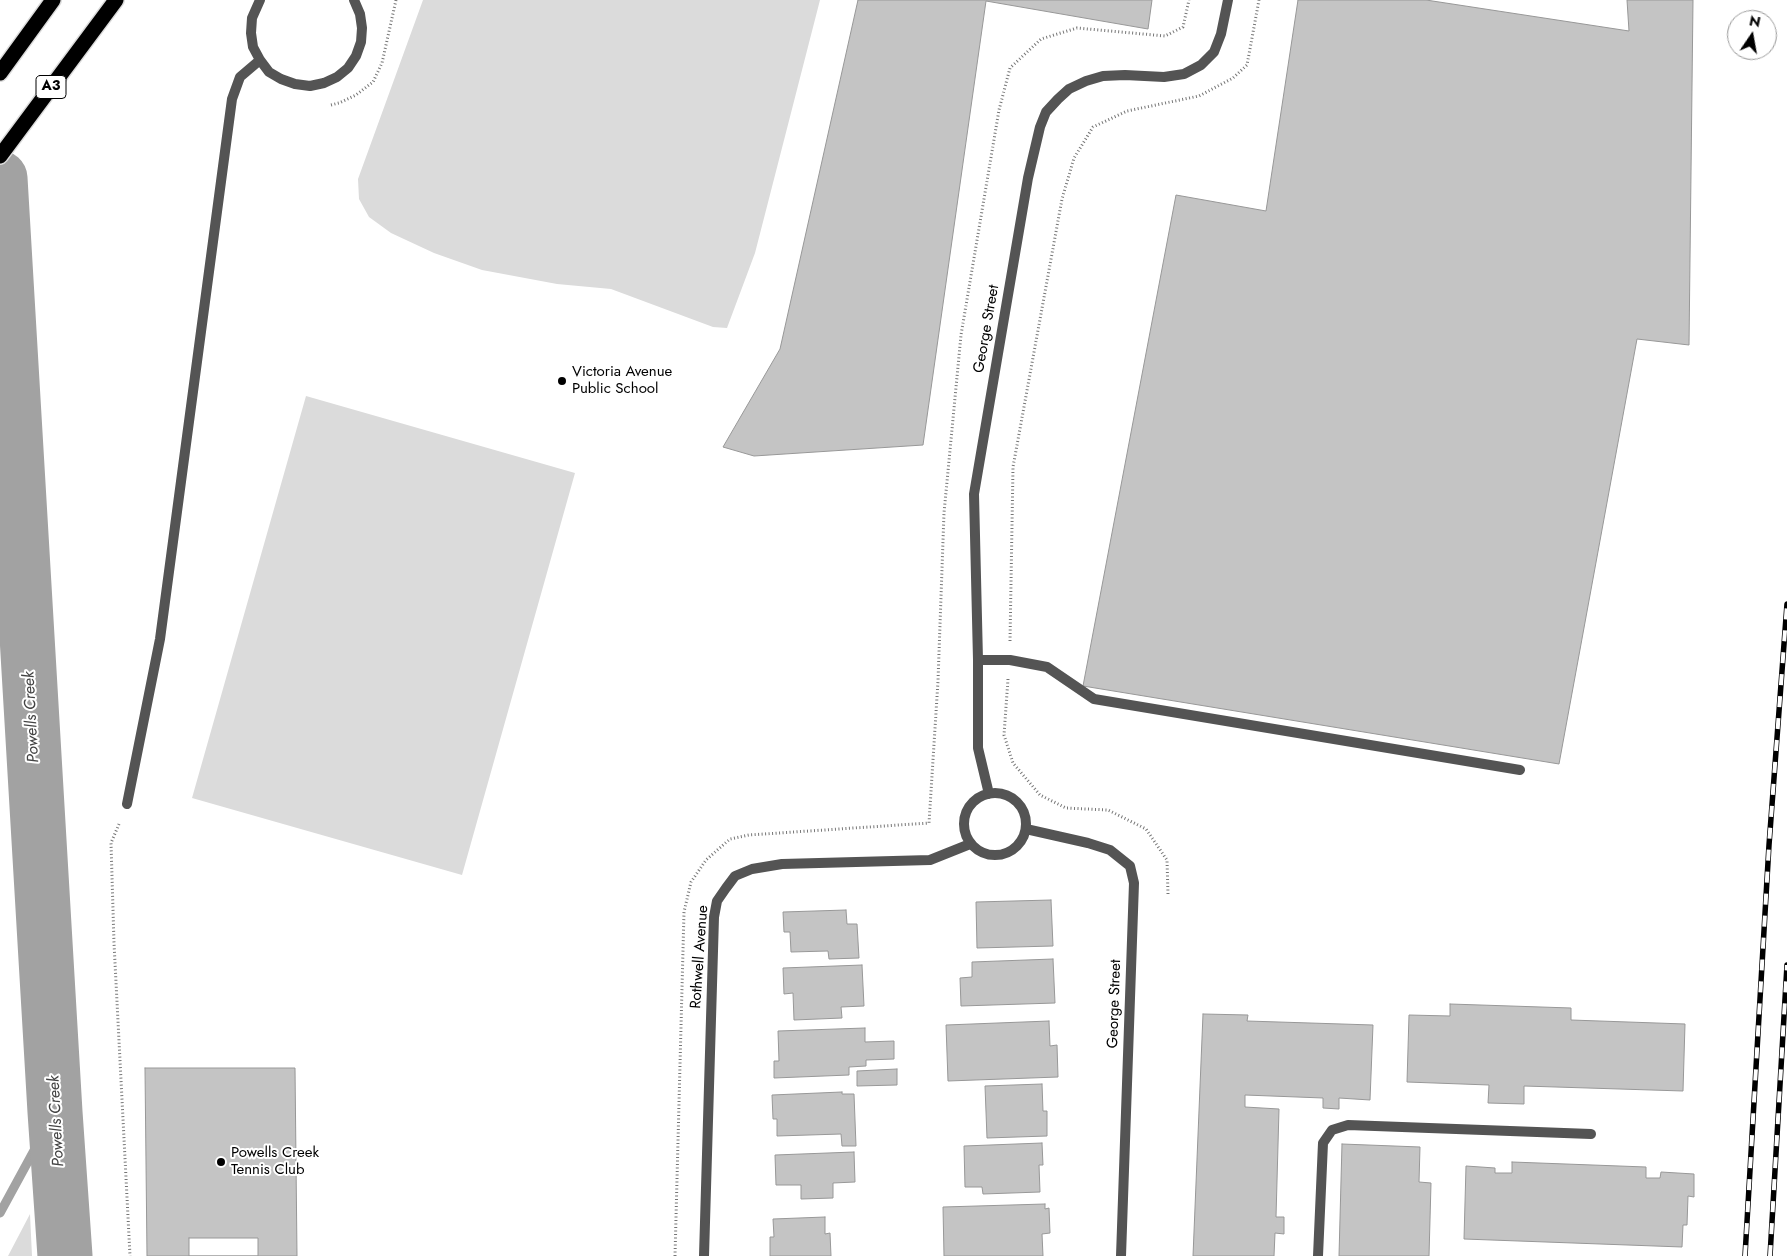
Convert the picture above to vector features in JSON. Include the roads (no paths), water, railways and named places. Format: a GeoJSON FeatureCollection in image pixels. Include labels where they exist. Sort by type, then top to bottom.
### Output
{"type":"FeatureCollection","features":[{"type":"Feature","properties":{"kind":"highway"},"geometry":{"type":"LineString","coordinates":[[0,73],[53,0]]}},
{"type":"Feature","properties":{"kind":"highway","name":"A3"},"geometry":{"type":"LineString","coordinates":[[0,156],[116,0]]}},
{"type":"Feature","properties":{"kind":"street"},"geometry":{"type":"LineString","coordinates":[[260,0],[252,18],[251,32],[254,47],[260,60],[269,72],[281,79],[295,84],[310,86],[324,83],[337,77],[348,68],[356,56],[361,42],[362,28],[360,14],[354,0]]}},
{"type":"Feature","properties":{"kind":"street","name":"George Street"},"geometry":{"type":"LineString","coordinates":[[989,794],[978,748],[974,494],[1028,178],[1040,127],[1046,112],[1058,99],[1069,89],[1086,81],[1103,76],[1164,77],[1184,74],[1201,65],[1214,52],[1221,34],[1228,0]]}},
{"type":"Feature","properties":{"kind":"street"},"geometry":{"type":"LineString","coordinates":[[127,804],[160,639],[232,99],[240,77],[260,60]]}},
{"type":"Feature","properties":{"kind":"street"},"geometry":{"type":"LineString","coordinates":[[978,660],[1010,660],[1047,667],[1094,699],[1520,770]]}},
{"type":"Feature","properties":{"kind":"street"},"geometry":{"type":"LineString","coordinates":[[999,793],[1017,802],[1023,810],[1026,819],[1023,839],[1008,853],[998,855],[978,851],[970,844],[966,834],[964,824],[966,813],[971,804],[979,797],[989,794],[999,793]]}},
{"type":"Feature","properties":{"kind":"street","name":"George Street"},"geometry":{"type":"LineString","coordinates":[[1026,829],[1110,850],[1130,866],[1134,883],[1121,1256]]}},
{"type":"Feature","properties":{"kind":"street","name":"Rothwell Avenue"},"geometry":{"type":"LineString","coordinates":[[704,1256],[714,917],[717,901],[735,876],[752,868],[782,864],[930,860],[970,844]]}},
{"type":"Feature","properties":{"kind":"street"},"geometry":{"type":"LineString","coordinates":[[1318,1256],[1323,1143],[1332,1130],[1348,1125],[1591,1134]]}},
{"type":"Feature","properties":{"kind":"waterway","name":"Powells Creek"},"geometry":{"type":"LineString","coordinates":[[0,178],[65,1256]]}},
{"type":"Feature","properties":{"kind":"waterway"},"geometry":{"type":"LineString","coordinates":[[0,1213],[55,1112]]}},
{"type":"Feature","properties":{"kind":"railway"},"geometry":{"type":"LineString","coordinates":[[1745,1256],[1769,845],[1787,604]]}},
{"type":"Feature","properties":{"kind":"railway"},"geometry":{"type":"LineString","coordinates":[[1770,1256],[1787,965]]}},
{"type":"Feature","properties":{"kind":"place","name":"Victoria Avenue Public School"},"geometry":{"type":"Point","coordinates":[562,381]}},
{"type":"Feature","properties":{"kind":"place","name":"Powells Creek Tennis Club"},"geometry":{"type":"Point","coordinates":[221,1162]}}]}
